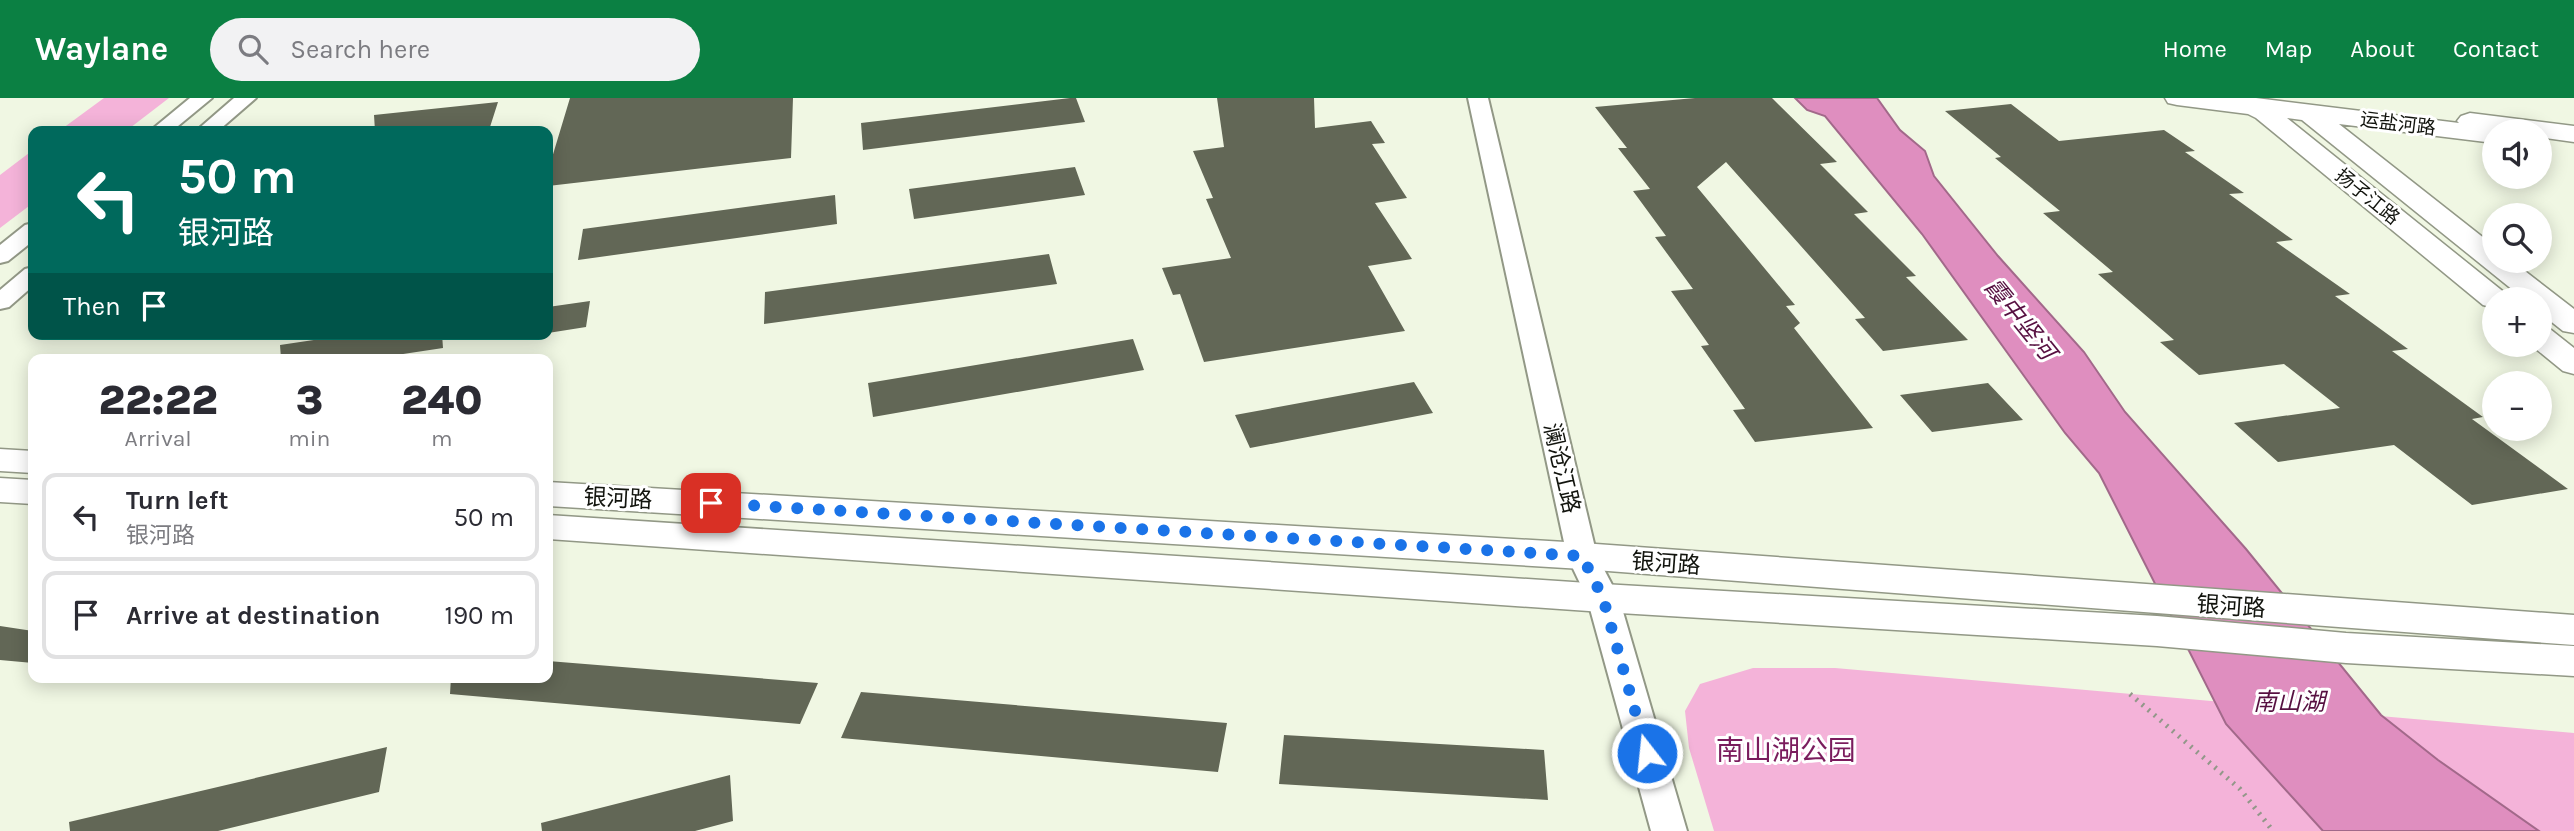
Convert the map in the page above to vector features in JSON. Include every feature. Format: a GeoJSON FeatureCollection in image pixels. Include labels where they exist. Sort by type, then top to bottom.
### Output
{"type":"FeatureCollection","features":[{"type":"Feature","properties":{"kind":"main road","name":"运盐河路"},"geometry":{"type":"LineString","coordinates":[[2177,98],[2273,103],[2574,134]]}},
{"type":"Feature","properties":{"kind":"main road","name":"运盐河路"},"geometry":{"type":"LineString","coordinates":[[2273,103],[2482,133]]}},
{"type":"Feature","properties":{"kind":"main road","name":"扬子江路"},"geometry":{"type":"LineString","coordinates":[[2273,103],[2482,252]]}},
{"type":"Feature","properties":{"kind":"main road","name":"扬子江路"},"geometry":{"type":"LineString","coordinates":[[2273,103],[2482,288]]}},
{"type":"Feature","properties":{"kind":"main road"},"geometry":{"type":"LineString","coordinates":[[2552,142],[2574,145]]}},
{"type":"Feature","properties":{"kind":"main road","name":"扬子江路"},"geometry":{"type":"LineString","coordinates":[[2509,273],[2574,324]]}},
{"type":"Feature","properties":{"kind":"main road"},"geometry":{"type":"LineString","coordinates":[[2552,346],[2574,364]]}},
{"type":"Feature","properties":{"kind":"main road"},"geometry":{"type":"LineString","coordinates":[[0,460],[28,462]]}},
{"type":"Feature","properties":{"kind":"main road"},"geometry":{"type":"LineString","coordinates":[[0,490],[28,492]]}},
{"type":"Feature","properties":{"kind":"main road","name":"银河路"},"geometry":{"type":"LineString","coordinates":[[553,494],[1582,556],[2152,615],[2346,648],[2574,661]]}},
{"type":"Feature","properties":{"kind":"main road","name":"银河路"},"geometry":{"type":"LineString","coordinates":[[553,527],[1603,598],[2152,615],[2315,612],[2574,630]]}},
{"type":"Feature","properties":{"kind":"street"},"geometry":{"type":"LineString","coordinates":[[166,126],[202,98]]}},
{"type":"Feature","properties":{"kind":"street"},"geometry":{"type":"LineString","coordinates":[[212,126],[246,98]]}},
{"type":"Feature","properties":{"kind":"street","name":"澜沧江路"},"geometry":{"type":"LineString","coordinates":[[1478,98],[1582,556],[1603,598],[1669,831]]}},
{"type":"Feature","properties":{"kind":"street"},"geometry":{"type":"LineString","coordinates":[[0,256],[28,234]]}},
{"type":"Feature","properties":{"kind":"street"},"geometry":{"type":"LineString","coordinates":[[0,302],[28,278]]}},
{"type":"Feature","properties":{"kind":"path"},"geometry":{"type":"LineString","coordinates":[[2130,694],[2240,789],[2273,831]]}},
{"type":"Feature","properties":{"kind":"green space"},"geometry":{"type":"Polygon","coordinates":[[[104,98],[169,98],[133,126],[66,126],[104,98]]]}},
{"type":"Feature","properties":{"kind":"green space"},"geometry":{"type":"Polygon","coordinates":[[[28,154],[28,207],[0,228],[0,175],[28,154]]]}},
{"type":"Feature","properties":{"kind":"green space","name":"南山湖公园"},"geometry":{"type":"Polygon","coordinates":[[[1753,668],[1835,668],[2574,733],[2574,831],[1714,831],[1689,748],[1685,711],[1700,684],[1753,668]]]}},
{"type":"Feature","properties":{"kind":"water"},"geometry":{"type":"Polygon","coordinates":[[[1795,98],[1877,98],[1900,130],[1925,151],[1934,176],[1998,256],[2084,352],[2125,412],[2246,549],[2381,715],[2438,760],[2539,831],[2323,831],[2226,724],[2099,473],[2065,433],[1922,234],[1825,116],[1807,110],[1795,98]]]}},
{"type":"Feature","properties":{"kind":"building"},"geometry":{"type":"Polygon","coordinates":[[[570,98],[793,98],[791,158],[553,185],[553,154],[570,98]]]}},
{"type":"Feature","properties":{"kind":"building"},"geometry":{"type":"Polygon","coordinates":[[[1076,98],[1085,122],[863,150],[861,123],[1076,98]]]}},
{"type":"Feature","properties":{"kind":"building"},"geometry":{"type":"Polygon","coordinates":[[[1217,98],[1314,98],[1315,128],[1371,121],[1385,143],[1372,144],[1407,198],[1375,203],[1412,259],[1368,266],[1405,331],[1204,362],[1180,294],[1173,295],[1162,268],[1231,258],[1206,199],[1213,198],[1193,151],[1224,147],[1217,98]]]}},
{"type":"Feature","properties":{"kind":"building"},"geometry":{"type":"Polygon","coordinates":[[[1695,98],[1772,98],[1837,162],[1820,164],[1868,212],[1854,214],[1916,276],[1906,277],[1968,340],[1883,351],[1855,319],[1865,318],[1726,162],[1697,187],[1795,305],[1786,306],[1800,323],[1794,328],[1873,428],[1755,442],[1733,410],[1745,409],[1701,346],[1709,345],[1671,291],[1693,289],[1655,237],[1666,236],[1633,191],[1650,189],[1618,148],[1627,148],[1595,107],[1695,98]]]}},
{"type":"Feature","properties":{"kind":"building"},"geometry":{"type":"Polygon","coordinates":[[[498,102],[490,126],[375,126],[374,115],[498,102]]]}},
{"type":"Feature","properties":{"kind":"building"},"geometry":{"type":"Polygon","coordinates":[[[2011,104],[2059,141],[2164,130],[2195,151],[2185,152],[2244,193],[2229,194],[2293,240],[2276,242],[2350,294],[2335,296],[2408,349],[2392,351],[2482,416],[2472,419],[2482,426],[2482,441],[2502,441],[2568,489],[2472,505],[2394,445],[2278,462],[2234,423],[2340,408],[2284,364],[2199,375],[2160,342],[2174,340],[2098,274],[2113,272],[2043,213],[2060,211],[1995,158],[2001,157],[1945,111],[2011,104]]]}},
{"type":"Feature","properties":{"kind":"building"},"geometry":{"type":"Polygon","coordinates":[[[1075,167],[1085,195],[914,219],[909,189],[1075,167]]]}},
{"type":"Feature","properties":{"kind":"building"},"geometry":{"type":"Polygon","coordinates":[[[835,195],[837,224],[578,260],[583,229],[835,195]]]}},
{"type":"Feature","properties":{"kind":"building"},"geometry":{"type":"Polygon","coordinates":[[[1049,254],[1057,284],[764,324],[765,292],[1049,254]]]}},
{"type":"Feature","properties":{"kind":"building"},"geometry":{"type":"Polygon","coordinates":[[[590,301],[586,327],[553,332],[553,306],[590,301]]]}},
{"type":"Feature","properties":{"kind":"building"},"geometry":{"type":"Polygon","coordinates":[[[1133,339],[1144,370],[873,417],[868,383],[1133,339]]]}},
{"type":"Feature","properties":{"kind":"building"},"geometry":{"type":"Polygon","coordinates":[[[314,340],[442,340],[443,348],[403,354],[281,354],[280,345],[314,340]]]}},
{"type":"Feature","properties":{"kind":"building"},"geometry":{"type":"Polygon","coordinates":[[[1414,382],[1433,413],[1250,448],[1235,415],[1414,382]]]}},
{"type":"Feature","properties":{"kind":"building"},"geometry":{"type":"Polygon","coordinates":[[[1988,383],[2023,420],[1932,432],[1900,395],[1988,383]]]}},
{"type":"Feature","properties":{"kind":"building"},"geometry":{"type":"Polygon","coordinates":[[[0,626],[28,630],[28,663],[0,660],[0,626]]]}},
{"type":"Feature","properties":{"kind":"building"},"geometry":{"type":"Polygon","coordinates":[[[553,661],[818,683],[800,724],[450,694],[451,683],[553,683],[553,661]]]}},
{"type":"Feature","properties":{"kind":"building"},"geometry":{"type":"Polygon","coordinates":[[[861,692],[1227,723],[1218,772],[841,738],[861,692]]]}},
{"type":"Feature","properties":{"kind":"building"},"geometry":{"type":"Polygon","coordinates":[[[1284,735],[1544,750],[1548,800],[1279,784],[1284,735]]]}},
{"type":"Feature","properties":{"kind":"building"},"geometry":{"type":"Polygon","coordinates":[[[387,747],[379,792],[218,831],[70,831],[69,822],[387,747]]]}},
{"type":"Feature","properties":{"kind":"building"},"geometry":{"type":"Polygon","coordinates":[[[730,775],[733,821],[695,831],[542,831],[541,823],[730,775]]]}},
{"type":"Feature","properties":{"kind":"route"},"geometry":{"type":"LineString","coordinates":[[711,503],[1582,556],[1603,598],[1647,753]]}},
{"type":"Feature","properties":{"kind":"water label","name":"霞中竖河"},"geometry":{"type":"Point","coordinates":[2020,319]}},
{"type":"Feature","properties":{"kind":"water label","name":"南山湖"},"geometry":{"type":"Point","coordinates":[2289,702]}}]}
